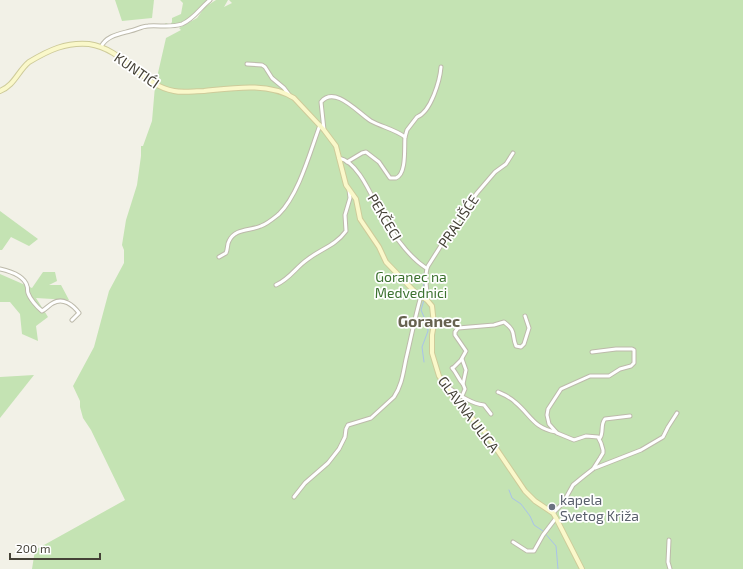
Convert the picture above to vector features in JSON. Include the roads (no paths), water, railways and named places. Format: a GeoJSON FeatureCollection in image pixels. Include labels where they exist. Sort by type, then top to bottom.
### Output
{"type":"FeatureCollection","features":[{"type":"Feature","properties":{"kind":"street"},"geometry":{"type":"LineString","coordinates":[[101,47],[105,41],[114,35],[144,27],[173,26],[185,22],[191,19],[210,0]]}},
{"type":"Feature","properties":{"kind":"street","name":"KUNTIĆI"},"geometry":{"type":"LineString","coordinates":[[0,91],[10,86],[26,65],[47,52],[69,44],[90,44],[101,47],[132,65],[150,82],[168,90],[176,92],[189,92],[254,88],[272,90],[290,96]]}},
{"type":"Feature","properties":{"kind":"street","name":"KUNTIĆI"},"geometry":{"type":"LineString","coordinates":[[247,64],[264,66],[272,78],[284,88],[324,130]]}},
{"type":"Feature","properties":{"kind":"street"},"geometry":{"type":"LineString","coordinates":[[425,299],[386,262],[379,247],[360,218],[356,199],[346,185],[343,176],[336,146],[324,130],[321,102],[324,98],[338,97],[371,121],[394,130],[405,137],[407,130],[430,104],[440,79],[441,66]]}},
{"type":"Feature","properties":{"kind":"street"},"geometry":{"type":"LineString","coordinates":[[219,257],[226,253],[229,241],[236,233],[263,226],[286,205],[302,174],[320,125]]}},
{"type":"Feature","properties":{"kind":"street","name":"PEKČECI"},"geometry":{"type":"LineString","coordinates":[[348,162],[355,156],[366,152],[379,162],[390,178],[396,178],[400,175],[403,169],[405,137]]}},
{"type":"Feature","properties":{"kind":"street","name":"PRALIŠĆE"},"geometry":{"type":"LineString","coordinates":[[426,268],[463,211],[494,172],[506,164],[513,153]]}},
{"type":"Feature","properties":{"kind":"street","name":"PEKČECI"},"geometry":{"type":"LineString","coordinates":[[340,158],[348,162],[366,184],[379,211],[394,234],[408,252],[426,268]]}},
{"type":"Feature","properties":{"kind":"street"},"geometry":{"type":"LineString","coordinates":[[276,285],[289,278],[306,260],[335,243],[346,231],[345,215],[350,198],[349,189]]}},
{"type":"Feature","properties":{"kind":"street"},"geometry":{"type":"LineString","coordinates":[[294,497],[305,483],[328,463],[339,449],[345,437],[347,426],[371,418],[397,393],[404,376],[413,326],[428,294],[425,278],[426,268]]}},
{"type":"Feature","properties":{"kind":"street"},"geometry":{"type":"LineString","coordinates":[[0,269],[11,272],[22,279],[27,285],[30,298],[42,310],[55,302],[66,302],[74,306],[78,313],[72,320]]}},
{"type":"Feature","properties":{"kind":"street","name":"GLAVNA ULICA"},"geometry":{"type":"LineString","coordinates":[[425,299],[433,309],[434,314],[432,353],[440,376],[456,401],[485,432],[525,491],[535,501],[553,513],[582,569]]}},
{"type":"Feature","properties":{"kind":"street"},"geometry":{"type":"LineString","coordinates":[[462,396],[465,389],[453,368],[462,359],[466,351],[455,335],[458,328],[494,325],[504,322],[514,334],[516,346],[522,348],[529,328],[525,316]]}},
{"type":"Feature","properties":{"kind":"street"},"geometry":{"type":"LineString","coordinates":[[558,433],[549,424],[547,415],[550,405],[561,389],[590,376],[609,376],[620,369],[631,366],[634,363],[635,353],[632,349],[592,352]]}},
{"type":"Feature","properties":{"kind":"street"},"geometry":{"type":"LineString","coordinates":[[462,359],[466,370],[463,384]]}},
{"type":"Feature","properties":{"kind":"street"},"geometry":{"type":"LineString","coordinates":[[446,386],[462,396],[484,405],[491,414]]}},
{"type":"Feature","properties":{"kind":"street"},"geometry":{"type":"LineString","coordinates":[[498,392],[509,396],[544,430],[558,433],[574,440],[586,436],[600,438]]}},
{"type":"Feature","properties":{"kind":"street"},"geometry":{"type":"LineString","coordinates":[[553,513],[563,503],[573,485],[594,468],[640,450],[664,437],[668,427],[677,413]]}},
{"type":"Feature","properties":{"kind":"street"},"geometry":{"type":"LineString","coordinates":[[594,468],[603,454],[600,438],[602,435],[602,425],[605,418],[630,416]]}},
{"type":"Feature","properties":{"kind":"street"},"geometry":{"type":"LineString","coordinates":[[513,542],[527,551],[534,551],[543,535],[556,518]]}},
{"type":"Feature","properties":{"kind":"street"},"geometry":{"type":"LineString","coordinates":[[669,540],[668,562],[670,569]]}},
{"type":"Feature","properties":{"kind":"waterway"},"geometry":{"type":"LineString","coordinates":[[423,274],[424,297]]}},
{"type":"Feature","properties":{"kind":"waterway"},"geometry":{"type":"LineString","coordinates":[[424,300],[421,310],[427,324],[428,331],[422,347],[424,362]]}},
{"type":"Feature","properties":{"kind":"waterway"},"geometry":{"type":"LineString","coordinates":[[509,490],[512,498],[521,504],[530,516],[534,525],[543,531],[556,546],[558,569]]}},
{"type":"Feature","properties":{"kind":"place","name":"kapela Svetog Križa"},"geometry":{"type":"Point","coordinates":[552,507]}},
{"type":"Feature","properties":{"kind":"district","name":"Goranec"},"geometry":{"type":"Point","coordinates":[429,320]}},
{"type":"Feature","properties":{"kind":"park label","name":"Goranec na Medvednici"},"geometry":{"type":"Point","coordinates":[411,284]}}]}
